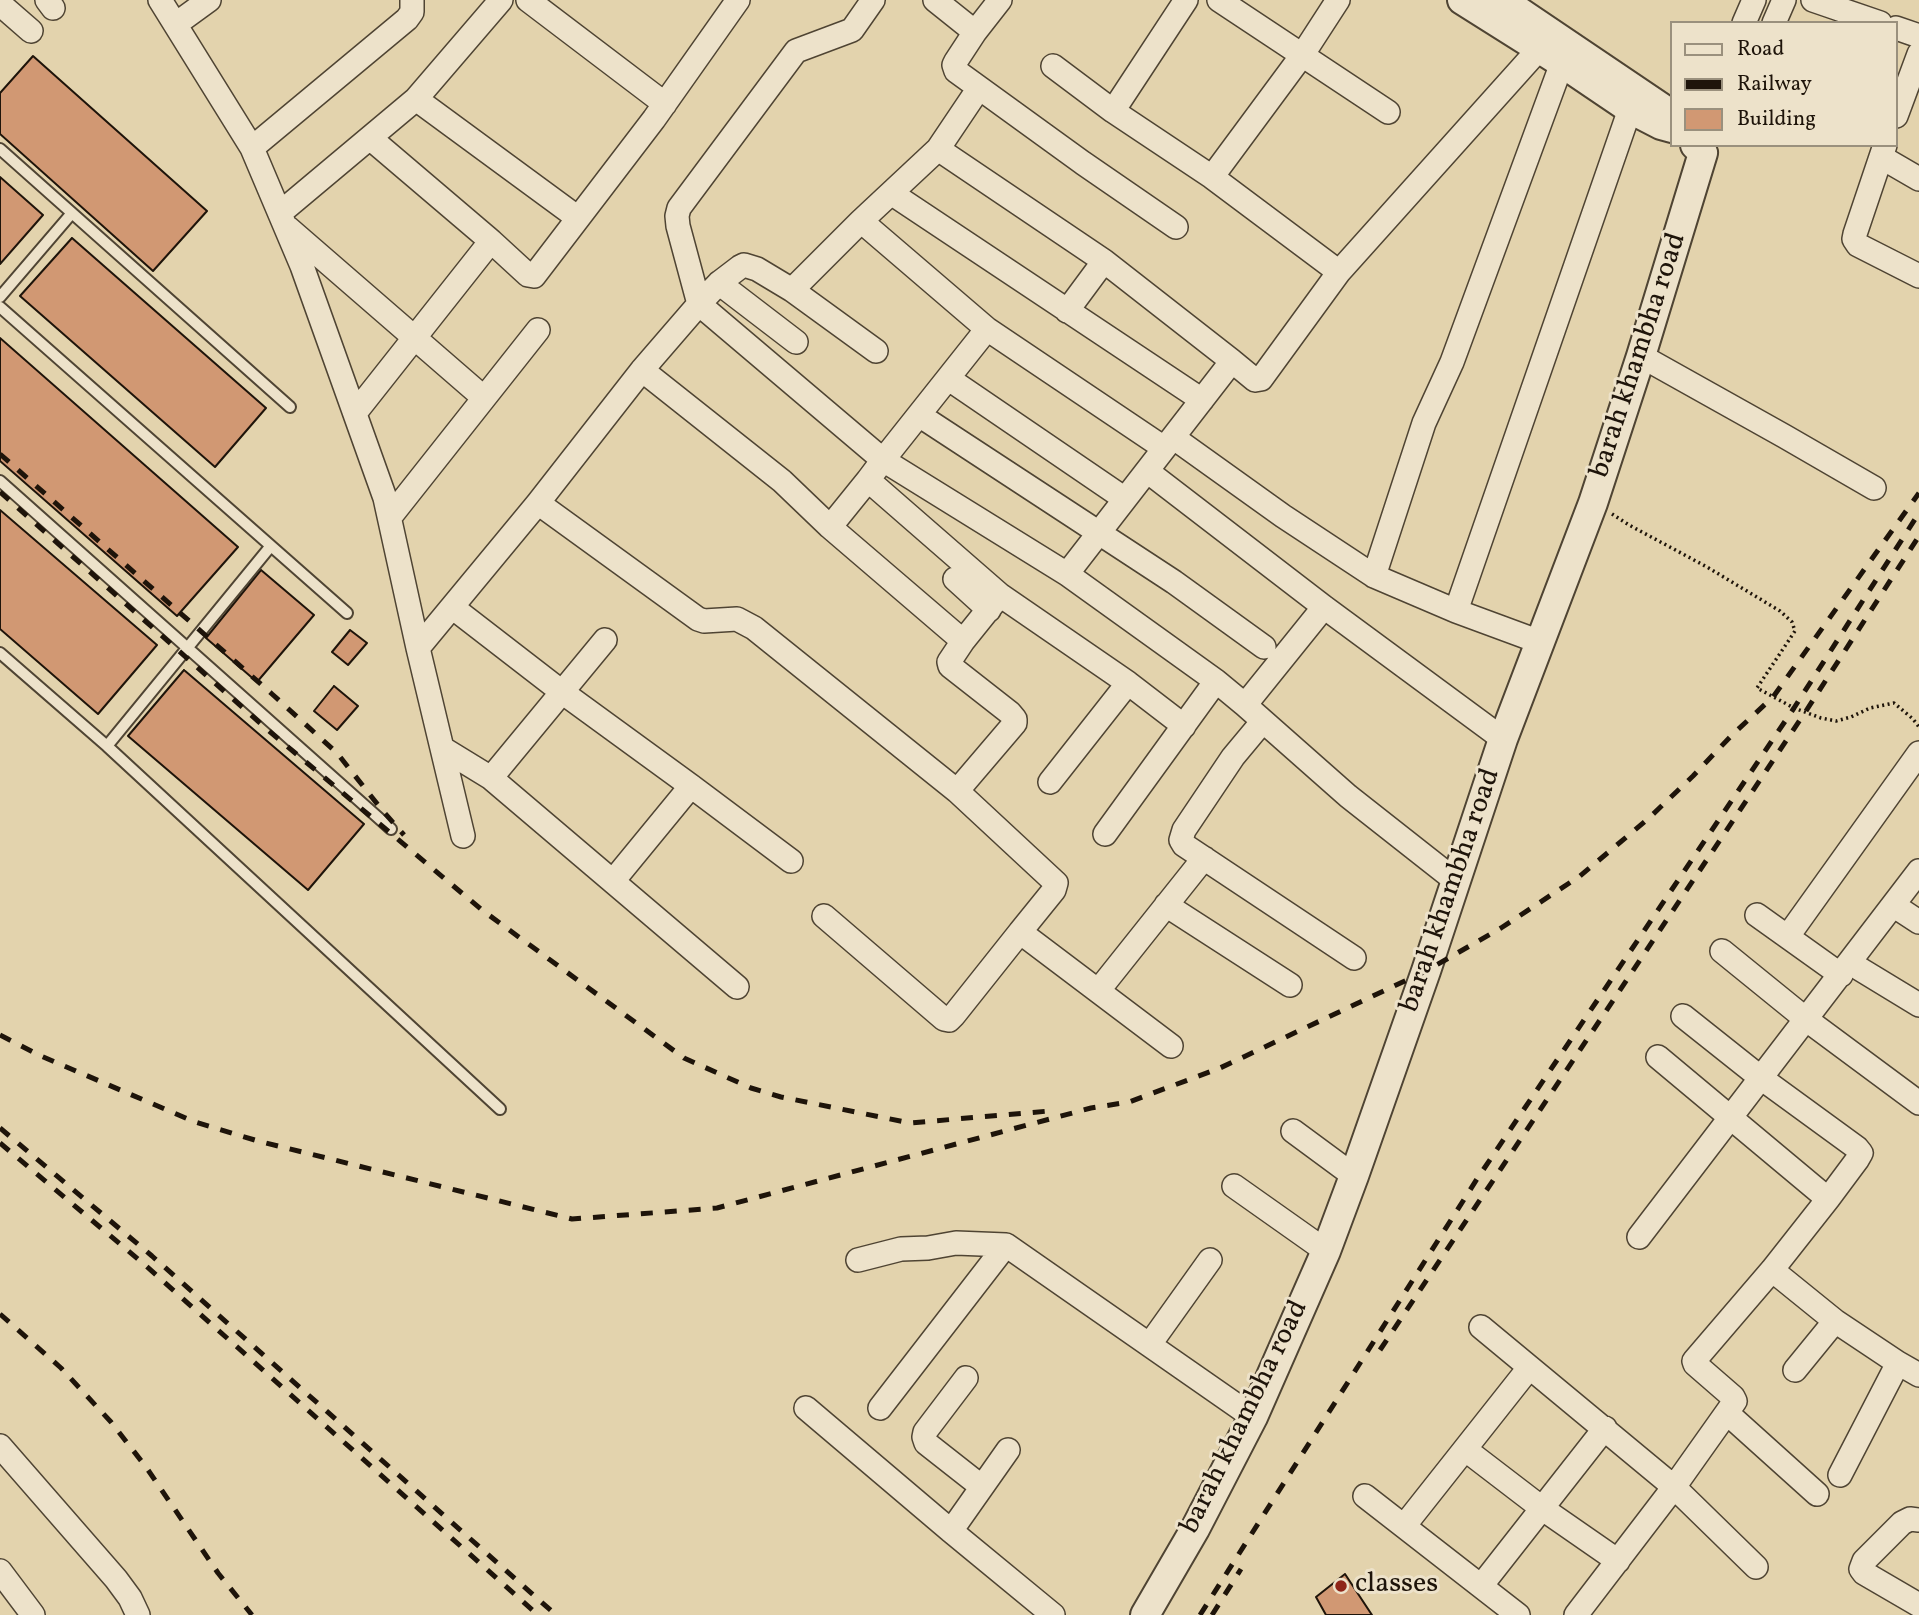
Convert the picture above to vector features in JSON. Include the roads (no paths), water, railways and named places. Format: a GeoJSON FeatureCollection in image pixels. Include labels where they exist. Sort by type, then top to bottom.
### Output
{"type":"FeatureCollection","features":[{"type":"Feature","properties":{"kind":"street"},"geometry":{"type":"LineString","coordinates":[[160,0],[251,148],[302,266],[386,498],[418,649],[463,836]]}},
{"type":"Feature","properties":{"kind":"street"},"geometry":{"type":"LineString","coordinates":[[176,24],[209,0]]}},
{"type":"Feature","properties":{"kind":"street"},"geometry":{"type":"LineString","coordinates":[[251,148],[407,19],[412,12],[412,0]]}},
{"type":"Feature","properties":{"kind":"street"},"geometry":{"type":"LineString","coordinates":[[282,219],[416,99],[501,0]]}},
{"type":"Feature","properties":{"kind":"street"},"geometry":{"type":"LineString","coordinates":[[528,0],[665,104]]}},
{"type":"Feature","properties":{"kind":"street"},"geometry":{"type":"LineString","coordinates":[[370,138],[528,275],[534,276],[665,104],[738,0]]}},
{"type":"Feature","properties":{"kind":"street"},"geometry":{"type":"LineString","coordinates":[[873,0],[852,30],[796,51],[679,208],[678,226],[699,304],[883,460],[1067,574],[1216,681],[1348,796],[1456,881]]}},
{"type":"Feature","properties":{"kind":"street"},"geometry":{"type":"LineString","coordinates":[[935,0],[975,32]]}},
{"type":"Feature","properties":{"kind":"street"},"geometry":{"type":"LineString","coordinates":[[1000,0],[954,65],[956,71],[1176,227]]}},
{"type":"Feature","properties":{"kind":"street"},"geometry":{"type":"LineString","coordinates":[[1113,111],[1186,0]]}},
{"type":"Feature","properties":{"kind":"street"},"geometry":{"type":"LineString","coordinates":[[1219,0],[1388,112]]}},
{"type":"Feature","properties":{"kind":"street"},"geometry":{"type":"LineString","coordinates":[[1212,177],[1303,54],[1338,0]]}},
{"type":"Feature","properties":{"kind":"street"},"geometry":{"type":"LineString","coordinates":[[1462,0],[1630,109],[1671,128]]}},
{"type":"Feature","properties":{"kind":"street"},"geometry":{"type":"LineString","coordinates":[[1502,0],[1671,114]]}},
{"type":"Feature","properties":{"kind":"street"},"geometry":{"type":"LineString","coordinates":[[1745,21],[1754,0]]}},
{"type":"Feature","properties":{"kind":"street"},"geometry":{"type":"LineString","coordinates":[[1775,21],[1784,0]]}},
{"type":"Feature","properties":{"kind":"street"},"geometry":{"type":"LineString","coordinates":[[1813,0],[1874,21]]}},
{"type":"Feature","properties":{"kind":"street"},"geometry":{"type":"LineString","coordinates":[[0,4],[31,31]]}},
{"type":"Feature","properties":{"kind":"street"},"geometry":{"type":"LineString","coordinates":[[1898,29],[1919,36]]}},
{"type":"Feature","properties":{"kind":"street"},"geometry":{"type":"LineString","coordinates":[[1898,111],[1919,54]]}},
{"type":"Feature","properties":{"kind":"street"},"geometry":{"type":"LineString","coordinates":[[938,149],[1104,261],[1255,380],[1261,379],[1339,272],[1551,56]]}},
{"type":"Feature","properties":{"kind":"street"},"geometry":{"type":"LineString","coordinates":[[1374,576],[1424,423],[1452,362],[1551,56]]}},
{"type":"Feature","properties":{"kind":"street"},"geometry":{"type":"LineString","coordinates":[[1053,66],[1113,111],[1212,177],[1339,272]]}},
{"type":"Feature","properties":{"kind":"street"},"geometry":{"type":"LineString","coordinates":[[792,290],[938,149],[979,88]]}},
{"type":"Feature","properties":{"kind":"street"},"geometry":{"type":"LineString","coordinates":[[416,99],[578,218]]}},
{"type":"Feature","properties":{"kind":"street"},"geometry":{"type":"LineString","coordinates":[[1456,611],[1630,109]]}},
{"type":"Feature","properties":{"kind":"street","name":"barah khambha road"},"geometry":{"type":"LineString","coordinates":[[1145,1615],[1195,1529],[1253,1417],[1326,1251],[1503,739],[1593,503],[1641,356],[1701,148]]}},
{"type":"Feature","properties":{"kind":"street"},"geometry":{"type":"LineString","coordinates":[[1919,178],[1883,151],[1854,239],[1858,245],[1919,276]]}},
{"type":"Feature","properties":{"kind":"street"},"geometry":{"type":"LineString","coordinates":[[891,193],[1202,400]]}},
{"type":"Feature","properties":{"kind":"street"},"geometry":{"type":"LineString","coordinates":[[282,219],[484,398]]}},
{"type":"Feature","properties":{"kind":"street"},"geometry":{"type":"LineString","coordinates":[[861,221],[987,329],[1374,576],[1456,611],[1540,642]]}},
{"type":"Feature","properties":{"kind":"street"},"geometry":{"type":"LineString","coordinates":[[355,413],[491,242]]}},
{"type":"Feature","properties":{"kind":"street"},"geometry":{"type":"LineString","coordinates":[[1067,311],[1104,261]]}},
{"type":"Feature","properties":{"kind":"street"},"geometry":{"type":"LineString","coordinates":[[418,649],[538,503],[642,370],[699,304],[719,283],[740,267],[749,265],[792,290],[876,351]]}},
{"type":"Feature","properties":{"kind":"street"},"geometry":{"type":"LineString","coordinates":[[719,283],[796,342]]}},
{"type":"Feature","properties":{"kind":"street"},"geometry":{"type":"LineString","coordinates":[[830,527],[987,329]]}},
{"type":"Feature","properties":{"kind":"street"},"geometry":{"type":"LineString","coordinates":[[390,517],[538,330]]}},
{"type":"Feature","properties":{"kind":"street"},"geometry":{"type":"LineString","coordinates":[[1641,356],[1874,488]]}},
{"type":"Feature","properties":{"kind":"street"},"geometry":{"type":"LineString","coordinates":[[1067,574],[1232,361]]}},
{"type":"Feature","properties":{"kind":"street"},"geometry":{"type":"LineString","coordinates":[[642,370],[782,481],[830,527],[963,641]]}},
{"type":"Feature","properties":{"kind":"street"},"geometry":{"type":"LineString","coordinates":[[949,379],[1125,499]]}},
{"type":"Feature","properties":{"kind":"street"},"geometry":{"type":"LineString","coordinates":[[919,415],[1174,582],[1264,647]]}},
{"type":"Feature","properties":{"kind":"street"},"geometry":{"type":"LineString","coordinates":[[1147,471],[1324,607],[1503,739]]}},
{"type":"Feature","properties":{"kind":"street"},"geometry":{"type":"LineString","coordinates":[[869,480],[995,602]]}},
{"type":"Feature","properties":{"kind":"street"},"geometry":{"type":"LineString","coordinates":[[538,503],[698,619],[737,619],[754,628],[957,791],[1056,883],[1054,890],[949,1020],[940,1016],[824,916]]}},
{"type":"Feature","properties":{"kind":"street"},"geometry":{"type":"LineString","coordinates":[[955,579],[1128,683],[1184,726]]}},
{"type":"Feature","properties":{"kind":"street"},"geometry":{"type":"LineString","coordinates":[[957,791],[1015,723],[1010,713],[950,666],[950,659],[995,602]]}},
{"type":"Feature","properties":{"kind":"street"},"geometry":{"type":"LineString","coordinates":[[452,607],[791,861]]}},
{"type":"Feature","properties":{"kind":"street"},"geometry":{"type":"LineString","coordinates":[[1245,705],[1324,607]]}},
{"type":"Feature","properties":{"kind":"street"},"geometry":{"type":"LineString","coordinates":[[491,778],[605,640]]}},
{"type":"Feature","properties":{"kind":"street"},"geometry":{"type":"LineString","coordinates":[[1105,834],[1216,681]]}},
{"type":"Feature","properties":{"kind":"street"},"geometry":{"type":"LineString","coordinates":[[1050,782],[1128,683]]}},
{"type":"Feature","properties":{"kind":"street"},"geometry":{"type":"LineString","coordinates":[[1264,721],[1233,757],[1181,840],[1203,858],[1354,958]]}},
{"type":"Feature","properties":{"kind":"street"},"geometry":{"type":"LineString","coordinates":[[442,748],[491,778],[737,987]]}},
{"type":"Feature","properties":{"kind":"street"},"geometry":{"type":"LineString","coordinates":[[1788,936],[1919,753]]}},
{"type":"Feature","properties":{"kind":"street"},"geometry":{"type":"LineString","coordinates":[[612,881],[691,786]]}},
{"type":"Feature","properties":{"kind":"street"},"geometry":{"type":"LineString","coordinates":[[1098,991],[1203,858]]}},
{"type":"Feature","properties":{"kind":"street"},"geometry":{"type":"LineString","coordinates":[[1639,1237],[1919,872]]}},
{"type":"Feature","properties":{"kind":"street"},"geometry":{"type":"LineString","coordinates":[[1166,905],[1290,985]]}},
{"type":"Feature","properties":{"kind":"street"},"geometry":{"type":"LineString","coordinates":[[1893,905],[1919,922]]}},
{"type":"Feature","properties":{"kind":"street"},"geometry":{"type":"LineString","coordinates":[[1757,915],[1846,969],[1919,1006]]}},
{"type":"Feature","properties":{"kind":"street"},"geometry":{"type":"LineString","coordinates":[[1020,932],[1171,1046]]}},
{"type":"Feature","properties":{"kind":"street"},"geometry":{"type":"LineString","coordinates":[[1723,951],[1807,1020],[1919,1103]]}},
{"type":"Feature","properties":{"kind":"street"},"geometry":{"type":"LineString","coordinates":[[1576,1615],[1674,1487],[1735,1399],[1694,1361],[1772,1270],[1861,1153],[1683,1016]]}},
{"type":"Feature","properties":{"kind":"street"},"geometry":{"type":"LineString","coordinates":[[1658,1058],[1828,1199]]}},
{"type":"Feature","properties":{"kind":"street"},"geometry":{"type":"LineString","coordinates":[[1293,1131],[1354,1176]]}},
{"type":"Feature","properties":{"kind":"street"},"geometry":{"type":"LineString","coordinates":[[1234,1186],[1326,1251]]}},
{"type":"Feature","properties":{"kind":"street"},"geometry":{"type":"LineString","coordinates":[[858,1260],[901,1249],[956,1244],[1006,1245],[1253,1417]]}},
{"type":"Feature","properties":{"kind":"street"},"geometry":{"type":"LineString","coordinates":[[880,1408],[1006,1245]]}},
{"type":"Feature","properties":{"kind":"street"},"geometry":{"type":"LineString","coordinates":[[1150,1344],[1210,1260]]}},
{"type":"Feature","properties":{"kind":"street"},"geometry":{"type":"LineString","coordinates":[[1772,1270],[1835,1321],[1919,1374]]}},
{"type":"Feature","properties":{"kind":"street"},"geometry":{"type":"LineString","coordinates":[[1795,1370],[1835,1321]]}},
{"type":"Feature","properties":{"kind":"street"},"geometry":{"type":"LineString","coordinates":[[1481,1327],[1674,1487],[1756,1567]]}},
{"type":"Feature","properties":{"kind":"street"},"geometry":{"type":"LineString","coordinates":[[1840,1475],[1898,1363]]}},
{"type":"Feature","properties":{"kind":"street"},"geometry":{"type":"LineString","coordinates":[[1405,1526],[1529,1368]]}},
{"type":"Feature","properties":{"kind":"street"},"geometry":{"type":"LineString","coordinates":[[966,1378],[924,1437],[926,1443],[982,1487]]}},
{"type":"Feature","properties":{"kind":"street"},"geometry":{"type":"LineString","coordinates":[[806,1408],[1053,1615]]}},
{"type":"Feature","properties":{"kind":"street"},"geometry":{"type":"LineString","coordinates":[[1727,1413],[1817,1493]]}},
{"type":"Feature","properties":{"kind":"street"},"geometry":{"type":"LineString","coordinates":[[1481,1586],[1605,1428]]}},
{"type":"Feature","properties":{"kind":"street"},"geometry":{"type":"LineString","coordinates":[[0,1446],[116,1579],[138,1615]]}},
{"type":"Feature","properties":{"kind":"street"},"geometry":{"type":"LineString","coordinates":[[951,1531],[1008,1450]]}},
{"type":"Feature","properties":{"kind":"street"},"geometry":{"type":"LineString","coordinates":[[1466,1450],[1543,1509],[1618,1561]]}},
{"type":"Feature","properties":{"kind":"street"},"geometry":{"type":"LineString","coordinates":[[1365,1496],[1518,1615]]}},
{"type":"Feature","properties":{"kind":"street"},"geometry":{"type":"LineString","coordinates":[[1919,1520],[1910,1519],[1902,1523],[1864,1561],[1861,1569],[1919,1605]]}},
{"type":"Feature","properties":{"kind":"street"},"geometry":{"type":"LineString","coordinates":[[0,1572],[33,1615]]}},
{"type":"Feature","properties":{"kind":"lane"},"geometry":{"type":"LineString","coordinates":[[0,149],[290,407]]}},
{"type":"Feature","properties":{"kind":"lane"},"geometry":{"type":"LineString","coordinates":[[0,297],[72,213]]}},
{"type":"Feature","properties":{"kind":"lane"},"geometry":{"type":"LineString","coordinates":[[0,307],[347,613]]}},
{"type":"Feature","properties":{"kind":"lane"},"geometry":{"type":"LineString","coordinates":[[0,481],[391,829]]}},
{"type":"Feature","properties":{"kind":"lane"},"geometry":{"type":"LineString","coordinates":[[107,746],[270,547]]}},
{"type":"Feature","properties":{"kind":"lane"},"geometry":{"type":"LineString","coordinates":[[0,653],[107,746],[500,1109]]}},
{"type":"Feature","properties":{"kind":"railway"},"geometry":{"type":"LineString","coordinates":[[0,454],[337,753],[404,835]]}},
{"type":"Feature","properties":{"kind":"railway"},"geometry":{"type":"LineString","coordinates":[[0,492],[269,731],[482,910],[684,1058],[751,1088],[781,1097],[910,1123],[1049,1111]]}},
{"type":"Feature","properties":{"kind":"railway"},"geometry":{"type":"LineString","coordinates":[[0,1035],[41,1056],[195,1122],[258,1141],[572,1219],[717,1208],[1091,1108],[1129,1102],[1220,1068],[1426,971],[1501,928],[1580,876],[1649,818],[1773,697],[1919,493]]}},
{"type":"Feature","properties":{"kind":"railway"},"geometry":{"type":"LineString","coordinates":[[1200,1615],[1477,1179],[1794,708],[1919,513]]}},
{"type":"Feature","properties":{"kind":"railway"},"geometry":{"type":"LineString","coordinates":[[1380,1350],[1806,711],[1919,536]]}},
{"type":"Feature","properties":{"kind":"railway"},"geometry":{"type":"LineString","coordinates":[[0,1128],[152,1256],[556,1615]]}},
{"type":"Feature","properties":{"kind":"railway"},"geometry":{"type":"LineString","coordinates":[[0,1143],[145,1265],[538,1615]]}},
{"type":"Feature","properties":{"kind":"railway"},"geometry":{"type":"LineString","coordinates":[[0,1314],[61,1368],[111,1422],[146,1467],[218,1573],[252,1615]]}},
{"type":"Feature","properties":{"kind":"railway"},"geometry":{"type":"LineString","coordinates":[[1212,1615],[1241,1569]]}},
{"type":"Feature","properties":{"kind":"place","name":"classes"},"geometry":{"type":"Point","coordinates":[1341,1586]}}]}
